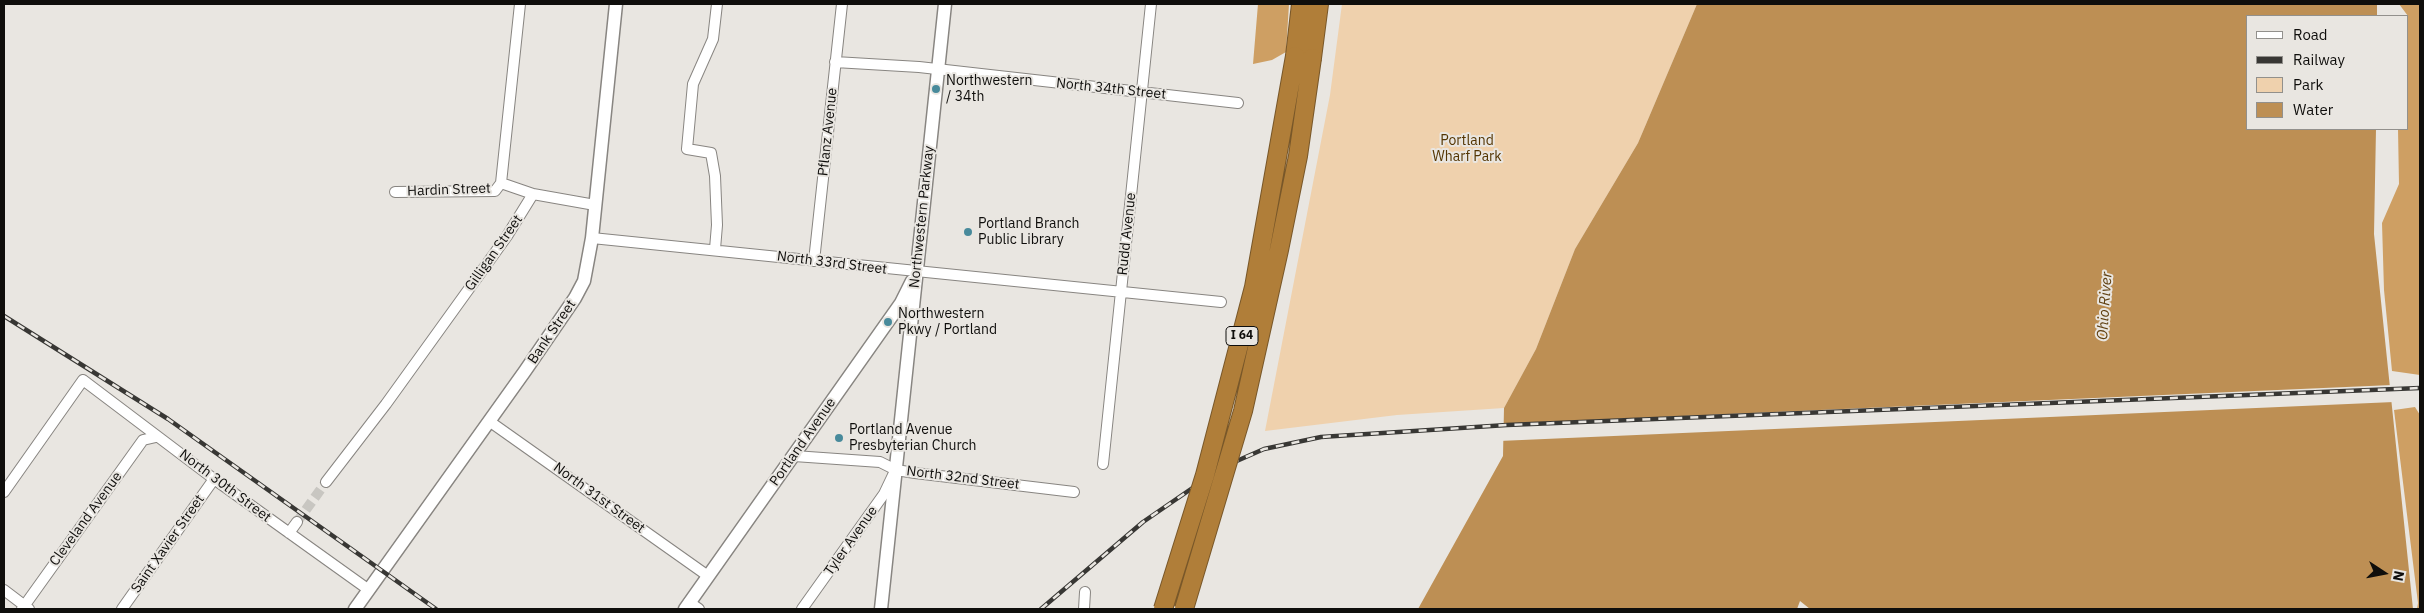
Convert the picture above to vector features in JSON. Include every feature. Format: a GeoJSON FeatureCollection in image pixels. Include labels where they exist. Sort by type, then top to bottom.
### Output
{"type":"FeatureCollection","features":[{"type":"Feature","properties":{"kind":"highway","name":"I 64"},"geometry":{"type":"LineString","coordinates":[[1184,609],[1243,411],[1298,156],[1304,57],[1301,4]]}},
{"type":"Feature","properties":{"kind":"highway","name":"I 64"},"geometry":{"type":"LineString","coordinates":[[1163,609],[1199,496],[1250,302],[1281,144],[1319,4]]}},
{"type":"Feature","properties":{"kind":"street"},"geometry":{"type":"LineString","coordinates":[[520,4],[501,183],[533,194],[595,205]]}},
{"type":"Feature","properties":{"kind":"street","name":"Bank Street"},"geometry":{"type":"LineString","coordinates":[[355,609],[576,298],[588,269],[616,4]]}},
{"type":"Feature","properties":{"kind":"street"},"geometry":{"type":"LineString","coordinates":[[715,249],[717,225],[715,176],[711,152],[687,149],[693,84],[712,39],[717,4]]}},
{"type":"Feature","properties":{"kind":"street","name":"Pflanz Avenue"},"geometry":{"type":"LineString","coordinates":[[814,260],[842,4]]}},
{"type":"Feature","properties":{"kind":"street","name":"Northwestern Parkway"},"geometry":{"type":"LineString","coordinates":[[881,609],[945,4]]}},
{"type":"Feature","properties":{"kind":"street","name":"Rudd Avenue"},"geometry":{"type":"LineString","coordinates":[[1103,464],[1151,4]]}},
{"type":"Feature","properties":{"kind":"street","name":"North 34th Street"},"geometry":{"type":"LineString","coordinates":[[835,62],[938,69],[1238,103]]}},
{"type":"Feature","properties":{"kind":"street","name":"Hardin Street"},"geometry":{"type":"LineString","coordinates":[[396,192],[495,191],[501,183]]}},
{"type":"Feature","properties":{"kind":"street","name":"Gilligan Street"},"geometry":{"type":"LineString","coordinates":[[326,482],[386,404],[507,236],[533,194]]}},
{"type":"Feature","properties":{"kind":"street","name":"North 33rd Street"},"geometry":{"type":"LineString","coordinates":[[592,238],[715,249],[916,272],[938,272],[1221,302]]}},
{"type":"Feature","properties":{"kind":"street","name":"Portland Avenue"},"geometry":{"type":"LineString","coordinates":[[691,607],[708,576],[901,304],[916,272]]}},
{"type":"Feature","properties":{"kind":"street","name":"North 30th Street"},"geometry":{"type":"LineString","coordinates":[[4,492],[83,380],[214,480],[369,590]]}},
{"type":"Feature","properties":{"kind":"street","name":"North 31st Street"},"geometry":{"type":"LineString","coordinates":[[489,421],[708,576]]}},
{"type":"Feature","properties":{"kind":"street","name":"Cleveland Avenue"},"geometry":{"type":"LineString","coordinates":[[25,608],[143,440],[156,437]]}},
{"type":"Feature","properties":{"kind":"street","name":"North 32nd Street"},"geometry":{"type":"LineString","coordinates":[[794,456],[880,462],[896,470],[1074,492]]}},
{"type":"Feature","properties":{"kind":"street","name":"Tyler Avenue"},"geometry":{"type":"LineString","coordinates":[[802,609],[884,494],[896,470]]}},
{"type":"Feature","properties":{"kind":"street","name":"Saint Xavier Street"},"geometry":{"type":"LineString","coordinates":[[122,609],[214,480]]}},
{"type":"Feature","properties":{"kind":"street"},"geometry":{"type":"LineString","coordinates":[[289,533],[297,522]]}},
{"type":"Feature","properties":{"kind":"street"},"geometry":{"type":"LineString","coordinates":[[4,590],[25,608]]}},
{"type":"Feature","properties":{"kind":"street"},"geometry":{"type":"LineString","coordinates":[[1084,609],[1085,592]]}},
{"type":"Feature","properties":{"kind":"green space","name":"Portland Wharf Park"},"geometry":{"type":"Polygon","coordinates":[[[1342,4],[1697,4],[1638,143],[1575,249],[1536,349],[1504,408],[1397,415],[1265,431],[1330,95],[1342,4]]]}},
{"type":"Feature","properties":{"kind":"shaded area"},"geometry":{"type":"Polygon","coordinates":[[[1258,4],[1289,4],[1286,52],[1272,60],[1253,64],[1258,4]]]}},
{"type":"Feature","properties":{"kind":"shaded area"},"geometry":{"type":"Polygon","coordinates":[[[2399,4],[2420,4],[2420,375],[2392,371],[2384,290],[2382,223],[2399,184],[2398,130],[2409,130],[2409,15],[2399,4]]]}},
{"type":"Feature","properties":{"kind":"shaded area"},"geometry":{"type":"Polygon","coordinates":[[[2415,407],[2420,415],[2420,609],[2417,609],[2418,603],[2394,410],[2415,407]]]}},
{"type":"Feature","properties":{"kind":"water","name":"Ohio River"},"geometry":{"type":"Polygon","coordinates":[[[1697,4],[2377,4],[2377,15],[2246,15],[2246,130],[2376,130],[2374,234],[2413,609],[1810,609],[1800,601],[1797,609],[1418,609],[1503,456],[1504,408],[1536,349],[1575,249],[1638,143],[1697,4]]]}},
{"type":"Feature","properties":{"kind":"pier"},"geometry":{"type":"Polygon","coordinates":[[[2392,385],[2394,402],[1499,441],[1500,424],[2392,385]]]}},
{"type":"Feature","properties":{"kind":"tunnel"},"geometry":{"type":"LineString","coordinates":[[297,522],[326,482]]}},
{"type":"Feature","properties":{"kind":"railway"},"geometry":{"type":"LineString","coordinates":[[4,316],[168,419],[436,609]]}},
{"type":"Feature","properties":{"kind":"railway"},"geometry":{"type":"LineString","coordinates":[[1041,609],[1143,522],[1223,467],[1264,449],[1321,437],[1507,425],[2420,388]]}},
{"type":"Feature","properties":{"kind":"place","name":"Northwestern / 34th"},"geometry":{"type":"Point","coordinates":[936,89]}},
{"type":"Feature","properties":{"kind":"place","name":"Portland Branch Public Library"},"geometry":{"type":"Point","coordinates":[968,232]}},
{"type":"Feature","properties":{"kind":"place","name":"Northwestern Pkwy / Portland"},"geometry":{"type":"Point","coordinates":[888,322]}},
{"type":"Feature","properties":{"kind":"place","name":"Portland Avenue Presbyterian Church"},"geometry":{"type":"Point","coordinates":[839,438]}}]}
